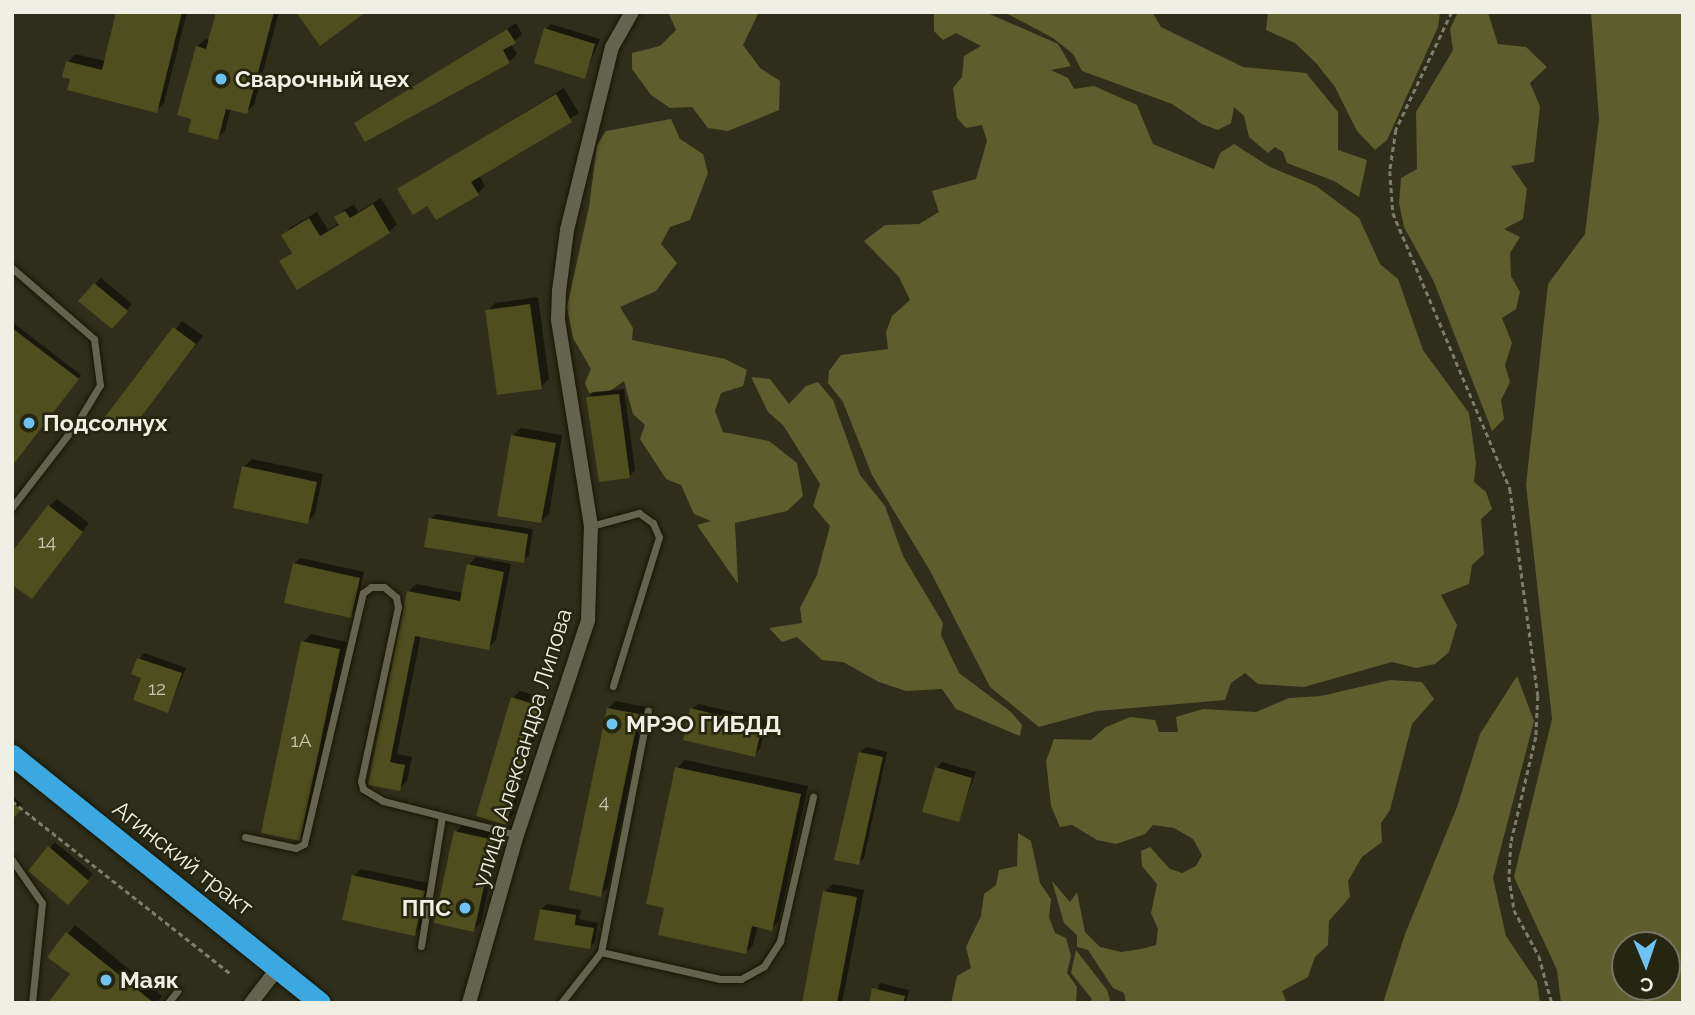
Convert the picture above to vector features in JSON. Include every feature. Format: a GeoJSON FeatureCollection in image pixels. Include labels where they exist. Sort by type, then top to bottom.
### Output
{"type":"FeatureCollection","features":[{"type":"Feature","properties":{"kind":"highway","name":"Агинский тракт"},"geometry":{"type":"LineString","coordinates":[[12,755],[320,1003]]}},
{"type":"Feature","properties":{"kind":"street","name":"улица Александра Липова"},"geometry":{"type":"LineString","coordinates":[[469,1003],[517,835],[588,620],[591,526],[558,319],[559,291],[567,230],[612,47],[632,12]]}},
{"type":"Feature","properties":{"kind":"street"},"geometry":{"type":"LineString","coordinates":[[251,1003],[278,968]]}},
{"type":"Feature","properties":{"kind":"lane"},"geometry":{"type":"LineString","coordinates":[[12,268],[94,339],[100,385],[77,423],[12,507]]}},
{"type":"Feature","properties":{"kind":"lane"},"geometry":{"type":"LineString","coordinates":[[591,526],[639,513],[653,523],[659,537],[613,687]]}},
{"type":"Feature","properties":{"kind":"lane"},"geometry":{"type":"LineString","coordinates":[[245,837],[296,848],[304,844],[362,593],[372,587],[384,587],[396,597],[398,607],[361,781],[363,789],[375,798],[517,835]]}},
{"type":"Feature","properties":{"kind":"lane"},"geometry":{"type":"LineString","coordinates":[[561,1003],[601,952],[648,711]]}},
{"type":"Feature","properties":{"kind":"lane"},"geometry":{"type":"LineString","coordinates":[[601,952],[720,979],[741,979],[764,966],[780,941],[813,797]]}},
{"type":"Feature","properties":{"kind":"lane"},"geometry":{"type":"LineString","coordinates":[[421,946],[442,817]]}},
{"type":"Feature","properties":{"kind":"lane"},"geometry":{"type":"LineString","coordinates":[[12,860],[42,903],[32,1003]]}},
{"type":"Feature","properties":{"kind":"lane"},"geometry":{"type":"LineString","coordinates":[[168,1003],[178,990]]}},
{"type":"Feature","properties":{"kind":"path"},"geometry":{"type":"LineString","coordinates":[[1452,12],[1396,130],[1390,170],[1393,213],[1510,489],[1538,696],[1536,737],[1511,843],[1509,877],[1514,910],[1539,956],[1552,1003]]}},
{"type":"Feature","properties":{"kind":"path"},"geometry":{"type":"LineString","coordinates":[[12,801],[232,975]]}},
{"type":"Feature","properties":{"kind":"shaded area"},"geometry":{"type":"Polygon","coordinates":[[[668,12],[759,12],[743,45],[760,68],[780,81],[779,110],[728,131],[708,128],[692,107],[670,108],[651,95],[632,69],[632,53],[660,46],[676,30],[668,12]]]}},
{"type":"Feature","properties":{"kind":"shaded area"},"geometry":{"type":"Polygon","coordinates":[[[934,12],[985,12],[1058,44],[1071,66],[1051,70],[1068,78],[1074,89],[1094,86],[1137,105],[1153,144],[1214,169],[1220,153],[1234,144],[1270,167],[1316,186],[1359,218],[1380,264],[1398,279],[1423,350],[1469,413],[1476,463],[1474,482],[1486,492],[1492,509],[1481,519],[1484,554],[1472,565],[1469,584],[1441,595],[1457,625],[1449,652],[1435,664],[1416,668],[1392,662],[1304,687],[1258,684],[1245,673],[1231,683],[1225,700],[1097,711],[1039,727],[990,687],[929,569],[872,475],[843,402],[828,383],[829,371],[841,355],[888,349],[886,332],[892,316],[910,300],[899,277],[864,241],[885,225],[919,224],[939,212],[932,191],[976,179],[987,141],[982,125],[966,128],[957,118],[953,88],[962,77],[964,56],[981,46],[956,33],[943,40],[934,31],[934,12]]]}},
{"type":"Feature","properties":{"kind":"shaded area"},"geometry":{"type":"Polygon","coordinates":[[[1004,12],[1152,12],[1161,27],[1243,67],[1306,73],[1338,112],[1338,150],[1367,160],[1359,197],[1334,181],[1287,163],[1283,152],[1275,147],[1268,153],[1249,137],[1244,116],[1234,107],[1231,123],[1218,130],[1202,124],[1172,104],[1082,71],[1073,54],[1053,38],[1004,12]]]}},
{"type":"Feature","properties":{"kind":"shaded area"},"geometry":{"type":"Polygon","coordinates":[[[1268,12],[1440,12],[1438,27],[1387,140],[1375,150],[1357,131],[1335,87],[1316,63],[1295,43],[1266,30],[1268,12]]]}},
{"type":"Feature","properties":{"kind":"shaded area"},"geometry":{"type":"Polygon","coordinates":[[[1458,12],[1488,13],[1498,44],[1526,47],[1547,67],[1530,83],[1540,106],[1534,162],[1511,166],[1527,189],[1523,219],[1504,229],[1520,237],[1510,253],[1511,276],[1520,292],[1516,309],[1502,318],[1512,343],[1505,365],[1510,382],[1501,400],[1504,419],[1492,431],[1434,282],[1404,227],[1399,203],[1401,178],[1417,169],[1416,112],[1453,50],[1450,29],[1458,12]]]}},
{"type":"Feature","properties":{"kind":"shaded area"},"geometry":{"type":"Polygon","coordinates":[[[1591,12],[1683,12],[1683,1003],[1561,1003],[1557,970],[1514,877],[1552,719],[1526,485],[1548,284],[1585,234],[1599,119],[1591,12]]]}},
{"type":"Feature","properties":{"kind":"shaded area"},"geometry":{"type":"Polygon","coordinates":[[[671,119],[680,139],[703,154],[708,173],[690,220],[670,227],[661,244],[677,263],[656,291],[620,307],[633,328],[632,340],[725,359],[747,370],[743,386],[721,393],[715,411],[723,432],[769,441],[797,463],[803,496],[787,511],[735,523],[738,584],[697,525],[711,521],[694,514],[681,485],[666,479],[640,439],[645,425],[633,414],[624,381],[610,391],[589,393],[585,383],[591,369],[573,338],[567,307],[589,207],[597,145],[606,131],[671,119]]]}},
{"type":"Feature","properties":{"kind":"shaded area"},"geometry":{"type":"Polygon","coordinates":[[[751,377],[770,379],[789,404],[806,386],[818,382],[833,400],[860,475],[885,506],[903,556],[943,623],[941,635],[959,673],[1011,712],[1022,725],[1020,736],[956,709],[942,689],[906,691],[879,682],[843,662],[822,660],[797,637],[782,642],[769,628],[802,623],[800,608],[817,575],[830,526],[813,506],[820,484],[783,425],[768,412],[751,377]]]}},
{"type":"Feature","properties":{"kind":"shaded area"},"geometry":{"type":"Polygon","coordinates":[[[1517,676],[1534,721],[1493,878],[1506,936],[1537,982],[1540,1003],[1383,1003],[1405,934],[1457,807],[1480,734],[1517,676]]]}},
{"type":"Feature","properties":{"kind":"shaded area"},"geometry":{"type":"Polygon","coordinates":[[[1390,680],[1422,682],[1434,699],[1412,724],[1390,810],[1381,823],[1382,842],[1362,857],[1348,881],[1350,897],[1329,921],[1328,945],[1315,957],[1308,977],[1282,991],[1287,1003],[1126,1003],[1124,993],[1113,988],[1088,950],[1077,947],[1077,935],[1064,923],[1052,881],[1070,902],[1077,892],[1085,932],[1100,947],[1121,952],[1141,949],[1156,945],[1158,929],[1151,913],[1157,884],[1142,866],[1141,851],[1150,847],[1170,869],[1182,873],[1196,866],[1202,855],[1193,839],[1174,828],[1153,825],[1145,834],[1116,844],[1097,840],[1072,825],[1060,827],[1051,806],[1046,761],[1054,739],[1091,740],[1106,727],[1130,717],[1155,720],[1159,732],[1178,732],[1176,717],[1203,709],[1256,712],[1289,698],[1321,696],[1390,680]]]}},
{"type":"Feature","properties":{"kind":"shaded area"},"geometry":{"type":"Polygon","coordinates":[[[1018,833],[1031,841],[1040,883],[1051,899],[1049,917],[1055,933],[1066,938],[1071,956],[1067,973],[1077,987],[1076,1003],[951,1003],[957,976],[971,968],[966,947],[981,916],[984,894],[996,885],[999,870],[1017,866],[1018,833]]]}},
{"type":"Feature","properties":{"kind":"shaded area"},"geometry":{"type":"Polygon","coordinates":[[[1076,950],[1107,990],[1111,1003],[1090,1003],[1092,999],[1071,973],[1076,950]]]}},
{"type":"Feature","properties":{"kind":"building"},"geometry":{"type":"Polygon","coordinates":[[[116,12],[182,12],[157,113],[67,90],[70,79],[62,77],[66,61],[102,70],[116,12]]]}},
{"type":"Feature","properties":{"kind":"building","name":"Сварочный цех"},"geometry":{"type":"Polygon","coordinates":[[[216,12],[274,12],[247,114],[226,109],[218,140],[188,132],[191,119],[177,115],[196,46],[206,49],[216,12]]]}},
{"type":"Feature","properties":{"kind":"building"},"geometry":{"type":"Polygon","coordinates":[[[296,12],[366,12],[320,46],[296,12]]]}},
{"type":"Feature","properties":{"kind":"building"},"geometry":{"type":"Polygon","coordinates":[[[544,28],[595,44],[585,79],[534,63],[544,28]]]}},
{"type":"Feature","properties":{"kind":"building"},"geometry":{"type":"Polygon","coordinates":[[[507,29],[516,43],[503,50],[510,63],[365,142],[354,123],[507,29]]]}},
{"type":"Feature","properties":{"kind":"building"},"geometry":{"type":"Polygon","coordinates":[[[556,94],[572,122],[471,182],[479,195],[436,220],[427,206],[413,215],[397,189],[556,94]]]}},
{"type":"Feature","properties":{"kind":"building"},"geometry":{"type":"Polygon","coordinates":[[[373,204],[390,233],[297,290],[279,261],[292,253],[281,235],[309,218],[320,236],[339,225],[334,217],[345,211],[350,218],[373,204]]]}},
{"type":"Feature","properties":{"kind":"building"},"geometry":{"type":"Polygon","coordinates":[[[94,283],[128,311],[112,329],[78,301],[94,283]]]}},
{"type":"Feature","properties":{"kind":"building"},"geometry":{"type":"Polygon","coordinates":[[[530,304],[542,389],[497,395],[485,310],[530,304]]]}},
{"type":"Feature","properties":{"kind":"building"},"geometry":{"type":"Polygon","coordinates":[[[173,327],[196,344],[128,434],[105,417],[173,327]]]}},
{"type":"Feature","properties":{"kind":"building","name":"Подсолнух"},"geometry":{"type":"Polygon","coordinates":[[[12,328],[79,379],[12,466],[12,328]]]}},
{"type":"Feature","properties":{"kind":"building"},"geometry":{"type":"Polygon","coordinates":[[[619,394],[630,478],[599,482],[586,397],[619,394]]]}},
{"type":"Feature","properties":{"kind":"building"},"geometry":{"type":"Polygon","coordinates":[[[511,435],[556,443],[541,523],[497,516],[511,435]]]}},
{"type":"Feature","properties":{"kind":"building"},"geometry":{"type":"Polygon","coordinates":[[[242,466],[317,482],[308,524],[233,508],[242,466]]]}},
{"type":"Feature","properties":{"kind":"building"},"geometry":{"type":"Polygon","coordinates":[[[48,505],[83,532],[32,599],[12,585],[12,552],[48,505]]]}},
{"type":"Feature","properties":{"kind":"building"},"geometry":{"type":"Polygon","coordinates":[[[429,518],[528,534],[524,563],[424,547],[429,518]]]}},
{"type":"Feature","properties":{"kind":"building"},"geometry":{"type":"Polygon","coordinates":[[[293,563],[360,578],[351,618],[284,603],[293,563]]]}},
{"type":"Feature","properties":{"kind":"building"},"geometry":{"type":"Polygon","coordinates":[[[467,564],[504,572],[489,650],[415,636],[390,762],[405,765],[400,791],[368,785],[407,591],[460,601],[467,564]]]}},
{"type":"Feature","properties":{"kind":"building"},"geometry":{"type":"Polygon","coordinates":[[[301,641],[340,649],[300,841],[261,833],[301,641]]]}},
{"type":"Feature","properties":{"kind":"building"},"geometry":{"type":"Polygon","coordinates":[[[137,658],[182,673],[168,713],[133,700],[141,678],[131,674],[137,658]]]}},
{"type":"Feature","properties":{"kind":"building"},"geometry":{"type":"Polygon","coordinates":[[[511,697],[540,706],[506,825],[476,816],[511,697]]]}},
{"type":"Feature","properties":{"kind":"building"},"geometry":{"type":"Polygon","coordinates":[[[607,708],[639,714],[601,897],[569,890],[607,708]]]}},
{"type":"Feature","properties":{"kind":"building"},"geometry":{"type":"Polygon","coordinates":[[[690,708],[762,726],[755,757],[683,740],[690,708]]]}},
{"type":"Feature","properties":{"kind":"building"},"geometry":{"type":"Polygon","coordinates":[[[859,752],[883,757],[859,865],[834,860],[859,752]]]}},
{"type":"Feature","properties":{"kind":"building"},"geometry":{"type":"Polygon","coordinates":[[[675,767],[801,794],[772,931],[752,926],[746,954],[658,935],[664,908],[646,904],[675,767]]]}},
{"type":"Feature","properties":{"kind":"building"},"geometry":{"type":"Polygon","coordinates":[[[935,767],[972,778],[959,822],[922,812],[935,767]]]}},
{"type":"Feature","properties":{"kind":"building"},"geometry":{"type":"Polygon","coordinates":[[[12,802],[21,809],[12,820],[12,802]]]}},
{"type":"Feature","properties":{"kind":"building"},"geometry":{"type":"Polygon","coordinates":[[[454,831],[494,840],[474,932],[434,923],[454,831]]]}},
{"type":"Feature","properties":{"kind":"building"},"geometry":{"type":"Polygon","coordinates":[[[48,846],[89,881],[68,905],[28,871],[48,846]]]}},
{"type":"Feature","properties":{"kind":"building"},"geometry":{"type":"Polygon","coordinates":[[[352,875],[425,891],[415,936],[342,920],[352,875]]]}},
{"type":"Feature","properties":{"kind":"building"},"geometry":{"type":"Polygon","coordinates":[[[823,891],[857,897],[837,1003],[802,1003],[823,891]]]}},
{"type":"Feature","properties":{"kind":"building"},"geometry":{"type":"Polygon","coordinates":[[[540,909],[576,915],[575,925],[594,928],[590,949],[534,940],[540,909]]]}},
{"type":"Feature","properties":{"kind":"building"},"geometry":{"type":"Polygon","coordinates":[[[66,932],[154,1003],[48,1003],[70,974],[47,957],[66,932]]]}},
{"type":"Feature","properties":{"kind":"building"},"geometry":{"type":"Polygon","coordinates":[[[872,988],[905,996],[903,1003],[869,1003],[872,988]]]}},
{"type":"Feature","properties":{"kind":"place","name":"Сварочный цех"},"geometry":{"type":"Point","coordinates":[221,79]}},
{"type":"Feature","properties":{"kind":"place","name":"Подсолнух"},"geometry":{"type":"Point","coordinates":[29,423]}},
{"type":"Feature","properties":{"kind":"place","name":"МРЭО ГИБДД"},"geometry":{"type":"Point","coordinates":[612,724]}},
{"type":"Feature","properties":{"kind":"place","name":"ППС"},"geometry":{"type":"Point","coordinates":[465,908]}},
{"type":"Feature","properties":{"kind":"place","name":"Маяк"},"geometry":{"type":"Point","coordinates":[106,980]}}]}
